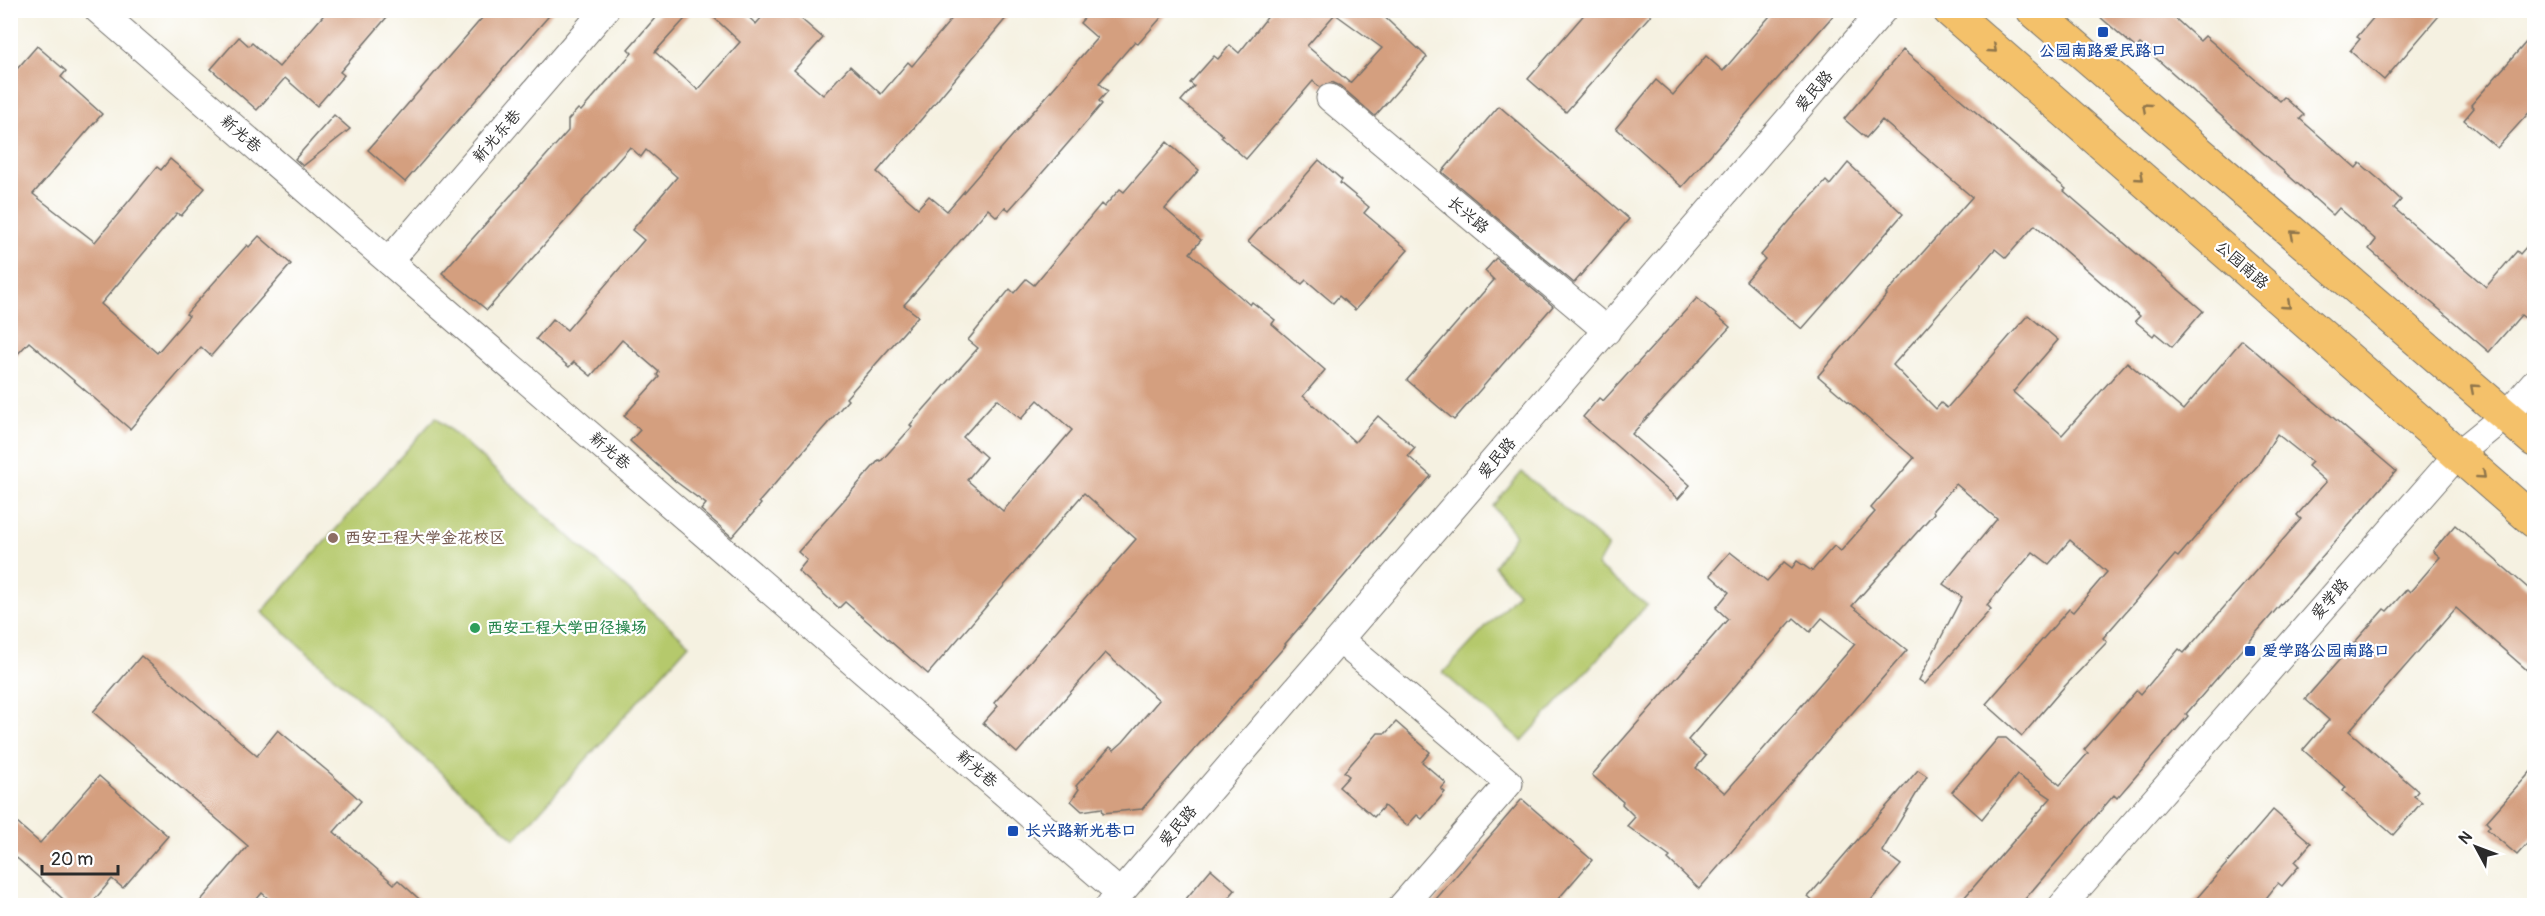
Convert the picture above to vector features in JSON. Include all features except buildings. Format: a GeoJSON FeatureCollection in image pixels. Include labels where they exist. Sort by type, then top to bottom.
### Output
{"type":"FeatureCollection","features":[{"type":"Feature","properties":{"kind":"main road","name":"公园南路"},"geometry":{"type":"LineString","coordinates":[[1949,10],[2535,520]]}},
{"type":"Feature","properties":{"kind":"main road"},"geometry":{"type":"LineString","coordinates":[[2033,10],[2535,440]]}},
{"type":"Feature","properties":{"kind":"street","name":"新光巷"},"geometry":{"type":"LineString","coordinates":[[98,10],[389,261],[1115,899]]}},
{"type":"Feature","properties":{"kind":"street","name":"新光东巷"},"geometry":{"type":"LineString","coordinates":[[389,261],[605,10]]}},
{"type":"Feature","properties":{"kind":"street","name":"爱民路"},"geometry":{"type":"LineString","coordinates":[[1115,899],[1884,10]]}},
{"type":"Feature","properties":{"kind":"street","name":"长兴路"},"geometry":{"type":"LineString","coordinates":[[1330,98],[1607,331]]}},
{"type":"Feature","properties":{"kind":"street","name":"爱学路"},"geometry":{"type":"LineString","coordinates":[[2062,906],[2458,454],[2506,415],[2535,382]]}},
{"type":"Feature","properties":{"kind":"street"},"geometry":{"type":"LineString","coordinates":[[1340,640],[1509,783],[1402,906]]}},
{"type":"Feature","properties":{"kind":"green space","name":"西安工程大学田径操场"},"geometry":{"type":"Polygon","coordinates":[[[436,417],[689,644],[515,839],[262,612],[436,417]]]}},
{"type":"Feature","properties":{"kind":"green space"},"geometry":{"type":"Polygon","coordinates":[[[1522,472],[1608,546],[1597,566],[1647,605],[1522,741],[1443,673],[1518,593],[1494,566],[1515,535],[1493,506],[1522,472]]]}},
{"type":"Feature","properties":{"kind":"place","name":"公园南路爱民路口"},"geometry":{"type":"Point","coordinates":[2103,32]}},
{"type":"Feature","properties":{"kind":"place","name":"西安工程大学金花校区"},"geometry":{"type":"Point","coordinates":[333,538]}},
{"type":"Feature","properties":{"kind":"place","name":"西安工程大学田径操场"},"geometry":{"type":"Point","coordinates":[475,628]}},
{"type":"Feature","properties":{"kind":"place","name":"爱学路公园南路口"},"geometry":{"type":"Point","coordinates":[2250,651]}},
{"type":"Feature","properties":{"kind":"place","name":"长兴路新光巷口"},"geometry":{"type":"Point","coordinates":[1013,831]}}]}
